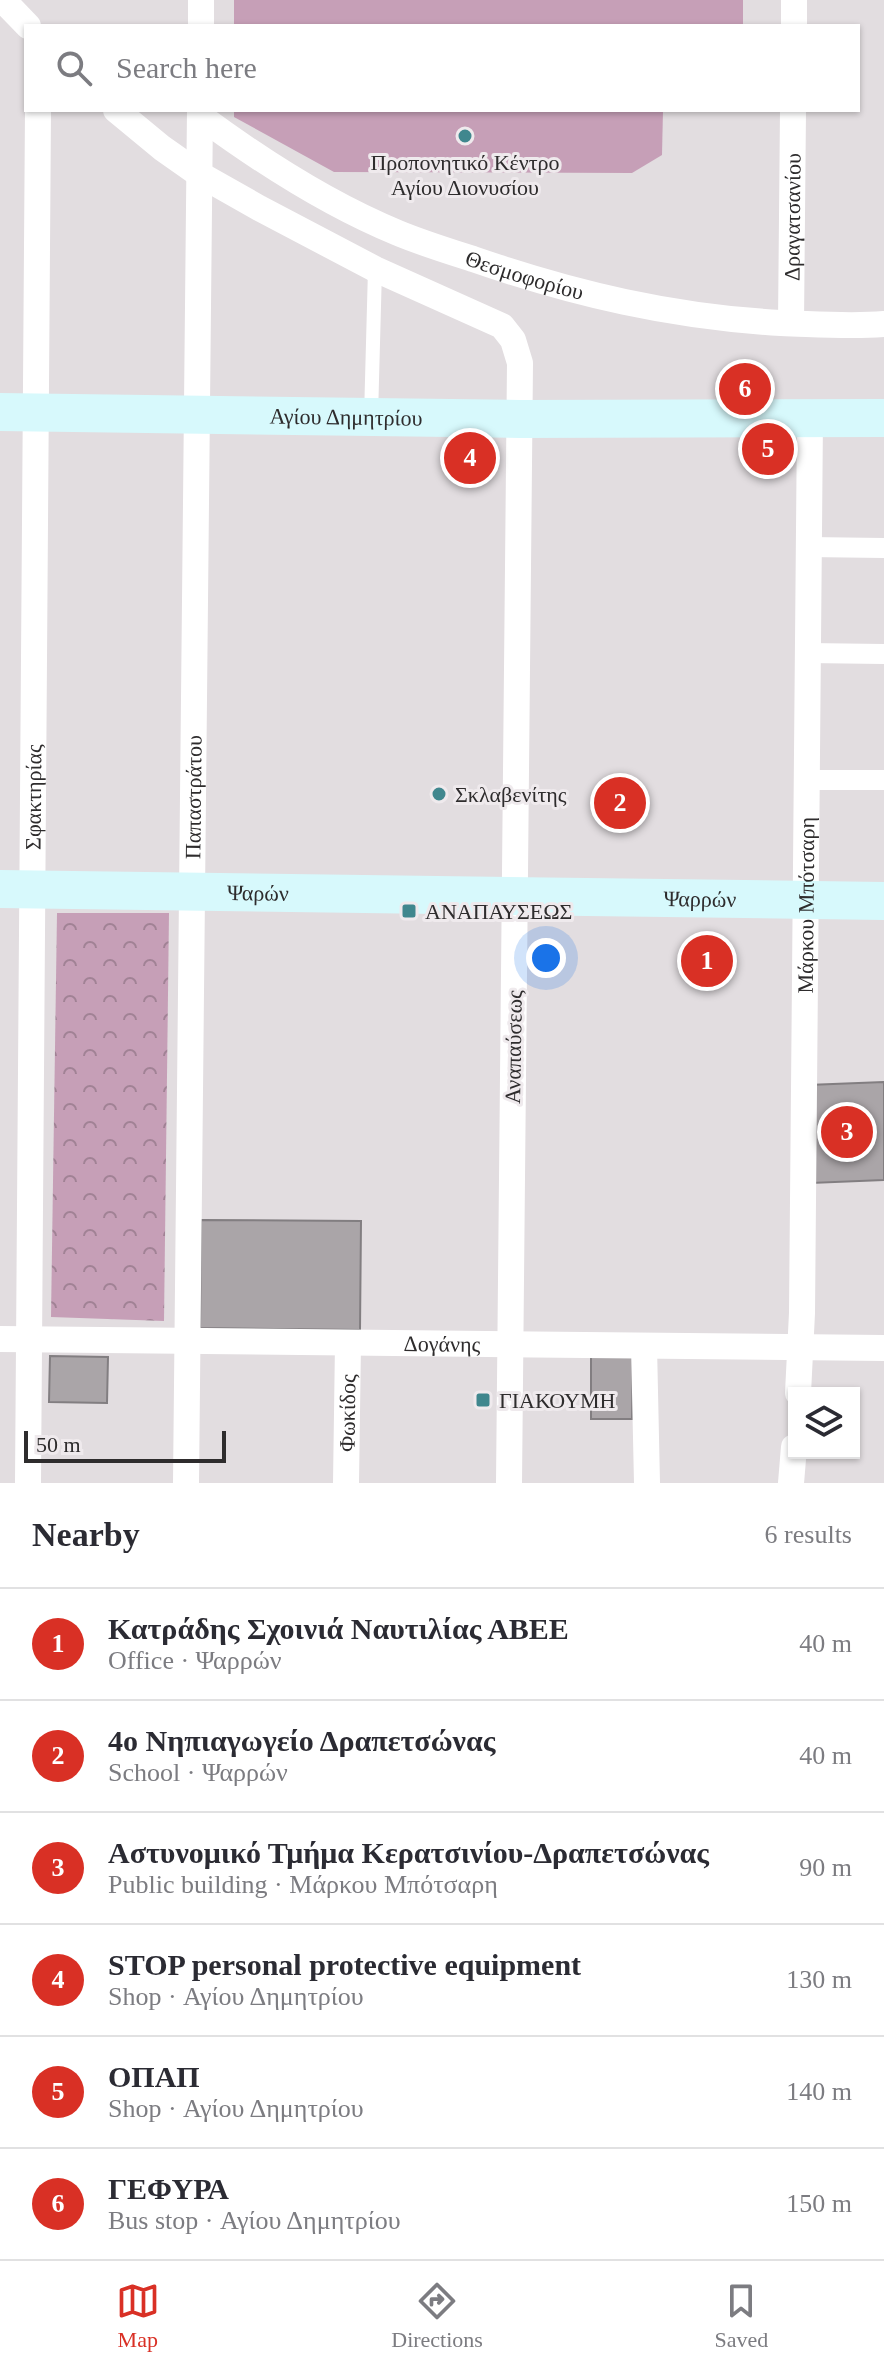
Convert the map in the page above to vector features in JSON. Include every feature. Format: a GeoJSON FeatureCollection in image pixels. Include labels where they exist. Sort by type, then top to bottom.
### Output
{"type":"FeatureCollection","features":[{"type":"Feature","properties":{"kind":"main road","name":"Αγίου Δημητρίου"},"geometry":{"type":"LineString","coordinates":[[18,413],[520,419],[884,418]]}},
{"type":"Feature","properties":{"kind":"main road","name":"Ψαρών"},"geometry":{"type":"LineString","coordinates":[[16,890],[515,896]]}},
{"type":"Feature","properties":{"kind":"main road","name":"Ψαρρών"},"geometry":{"type":"LineString","coordinates":[[515,896],[884,901]]}},
{"type":"Feature","properties":{"kind":"street"},"geometry":{"type":"LineString","coordinates":[[3,0],[26,24]]}},
{"type":"Feature","properties":{"kind":"street"},"geometry":{"type":"LineString","coordinates":[[201,0],[201,24]]}},
{"type":"Feature","properties":{"kind":"street"},"geometry":{"type":"LineString","coordinates":[[794,0],[794,24]]}},
{"type":"Feature","properties":{"kind":"street","name":"Σφακτηρίας"},"geometry":{"type":"LineString","coordinates":[[28,1483],[29,1340],[16,890],[18,413],[38,112]]}},
{"type":"Feature","properties":{"kind":"street"},"geometry":{"type":"LineString","coordinates":[[118,112],[199,174],[285,223],[375,269],[502,326],[513,340],[520,363],[520,419]]}},
{"type":"Feature","properties":{"kind":"street","name":"Δραγατσανίου"},"geometry":{"type":"LineString","coordinates":[[791,323],[793,112]]}},
{"type":"Feature","properties":{"kind":"street","name":"Παπαστράτου"},"geometry":{"type":"LineString","coordinates":[[186,1483],[200,113]]}},
{"type":"Feature","properties":{"kind":"street","name":"Θεσμοφορίου"},"geometry":{"type":"LineString","coordinates":[[200,113],[242,147],[304,185],[397,233],[533,279],[605,299],[669,312],[841,326],[884,324]]}},
{"type":"Feature","properties":{"kind":"street","name":"Μάρκου Μπότσαρη"},"geometry":{"type":"LineString","coordinates":[[798,1387],[810,418]]}},
{"type":"Feature","properties":{"kind":"street","name":"Αναπαύσεως"},"geometry":{"type":"LineString","coordinates":[[509,1483],[520,419]]}},
{"type":"Feature","properties":{"kind":"street"},"geometry":{"type":"LineString","coordinates":[[808,547],[884,548]]}},
{"type":"Feature","properties":{"kind":"street"},"geometry":{"type":"LineString","coordinates":[[807,653],[884,654]]}},
{"type":"Feature","properties":{"kind":"street"},"geometry":{"type":"LineString","coordinates":[[807,780],[884,780]]}},
{"type":"Feature","properties":{"kind":"street","name":"Δογάνης"},"geometry":{"type":"LineString","coordinates":[[0,1339],[884,1348]]}},
{"type":"Feature","properties":{"kind":"street","name":"Φωκίδος"},"geometry":{"type":"LineString","coordinates":[[346,1483],[348,1343]]}},
{"type":"Feature","properties":{"kind":"street"},"geometry":{"type":"LineString","coordinates":[[644,1346],[647,1483]]}},
{"type":"Feature","properties":{"kind":"street"},"geometry":{"type":"LineString","coordinates":[[791,1483],[793,1459]]}},
{"type":"Feature","properties":{"kind":"lane"},"geometry":{"type":"LineString","coordinates":[[371,418],[375,269]]}},
{"type":"Feature","properties":{"kind":"green space"},"geometry":{"type":"Polygon","coordinates":[[[234,0],[743,0],[743,24],[234,24],[234,0]]]}},
{"type":"Feature","properties":{"kind":"green space","name":"Προπονητικό Κέντρο Αγίου Διονυσίου"},"geometry":{"type":"Polygon","coordinates":[[[234,112],[663,112],[662,155],[632,173],[334,172],[234,117],[234,112]]]}},
{"type":"Feature","properties":{"kind":"green space"},"geometry":{"type":"Polygon","coordinates":[[[57,913],[169,913],[164,1321],[51,1317],[57,913]]]}},
{"type":"Feature","properties":{"kind":"building"},"geometry":{"type":"Polygon","coordinates":[[[884,1082],[884,1180],[811,1183],[808,1085],[884,1082]]]}},
{"type":"Feature","properties":{"kind":"building"},"geometry":{"type":"Polygon","coordinates":[[[201,1220],[361,1221],[360,1330],[200,1328],[201,1220]]]}},
{"type":"Feature","properties":{"kind":"building"},"geometry":{"type":"Polygon","coordinates":[[[591,1355],[633,1355],[632,1419],[591,1419],[591,1355]]]}},
{"type":"Feature","properties":{"kind":"building"},"geometry":{"type":"Polygon","coordinates":[[[50,1356],[108,1357],[107,1403],[49,1402],[50,1356]]]}},
{"type":"Feature","properties":{"kind":"place","name":"Προπονητικό Κέντρο Αγίου Διονυσίου"},"geometry":{"type":"Point","coordinates":[465,136]}},
{"type":"Feature","properties":{"kind":"place","name":"ΓΕΦΥΡΑ"},"geometry":{"type":"Point","coordinates":[745,389]}},
{"type":"Feature","properties":{"kind":"place","name":"ΟΠΑΠ"},"geometry":{"type":"Point","coordinates":[768,449]}},
{"type":"Feature","properties":{"kind":"place","name":"STOP personal protective equipment"},"geometry":{"type":"Point","coordinates":[470,458]}},
{"type":"Feature","properties":{"kind":"place","name":"Σκλαβενίτης"},"geometry":{"type":"Point","coordinates":[439,794]}},
{"type":"Feature","properties":{"kind":"place","name":"4ο Νηπιαγωγείο Δραπετσώνας"},"geometry":{"type":"Point","coordinates":[620,803]}},
{"type":"Feature","properties":{"kind":"place","name":"ΑΝΑΠΑΥΣΕΩΣ"},"geometry":{"type":"Point","coordinates":[409,911]}},
{"type":"Feature","properties":{"kind":"place","name":"Κατράδης Σχοινιά Ναυτιλίας ΑΒΕΕ"},"geometry":{"type":"Point","coordinates":[707,961]}},
{"type":"Feature","properties":{"kind":"place","name":"Αστυνομικό Τμήμα Κερατσινίου-Δραπετσώνας"},"geometry":{"type":"Point","coordinates":[847,1132]}},
{"type":"Feature","properties":{"kind":"place","name":"ΓΙΑΚΟΥΜΗ"},"geometry":{"type":"Point","coordinates":[483,1400]}}]}
